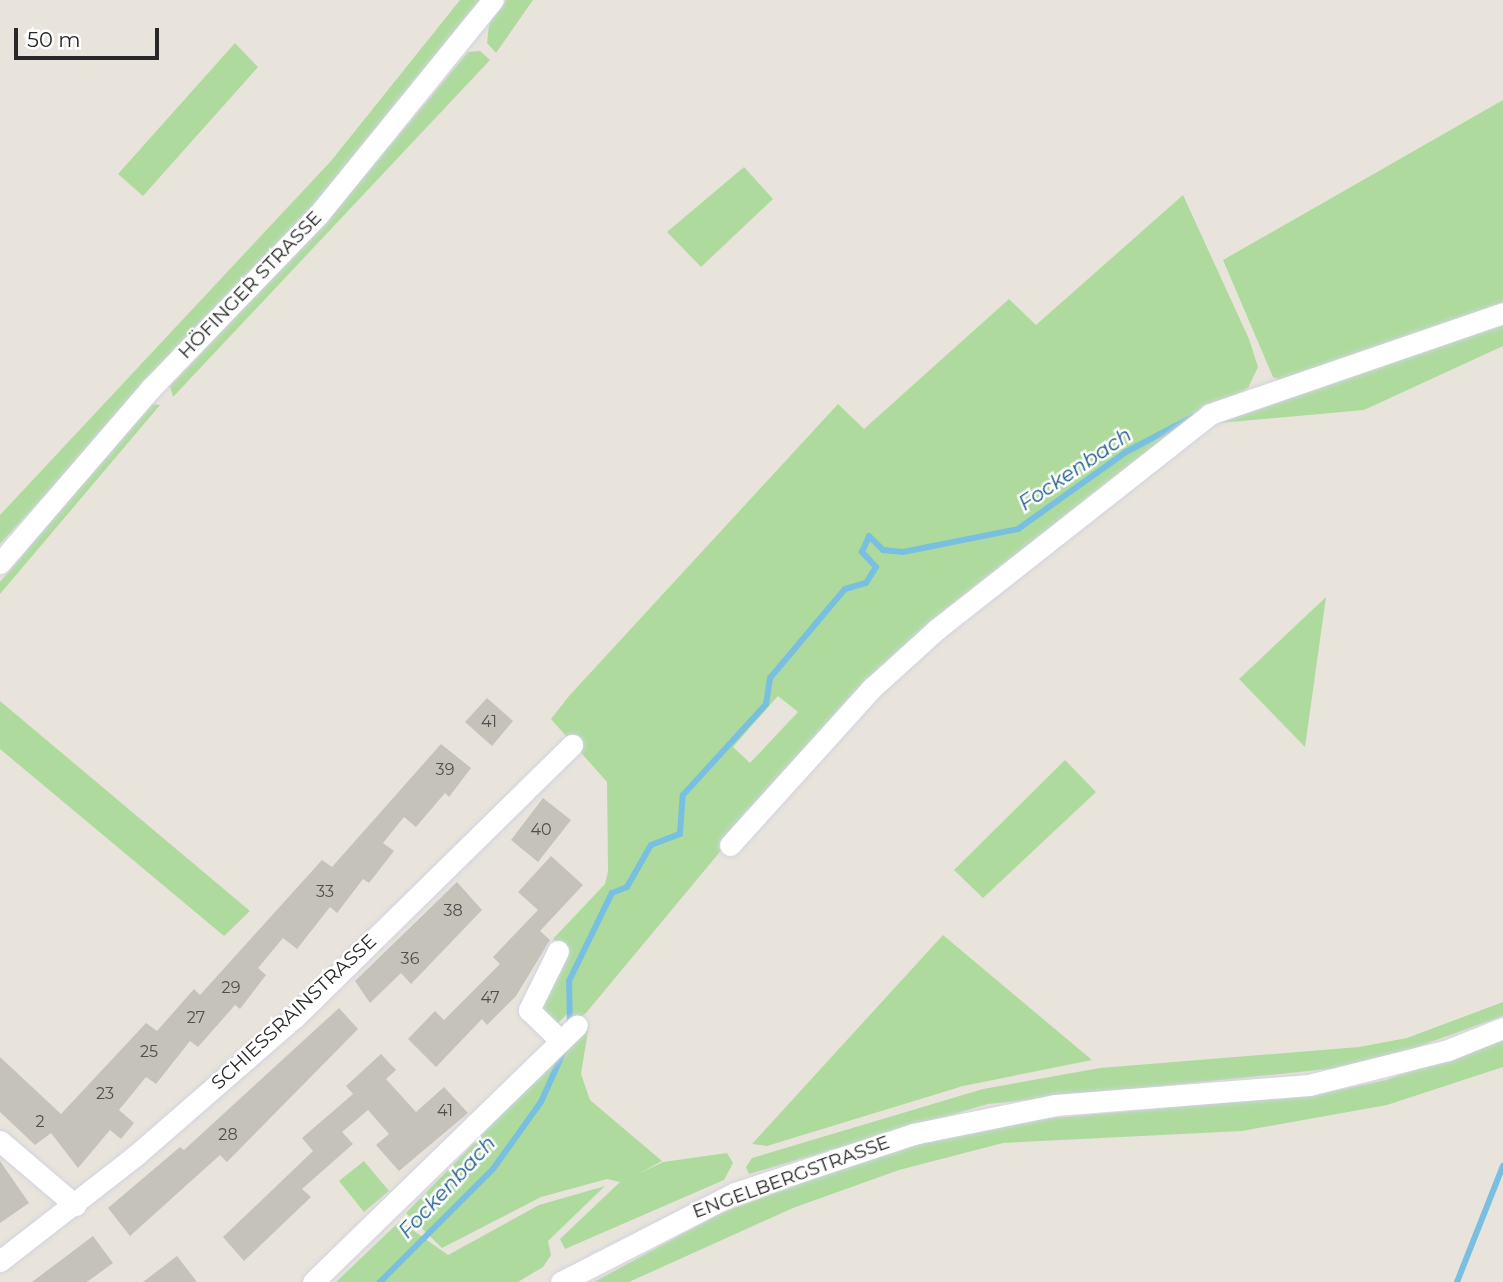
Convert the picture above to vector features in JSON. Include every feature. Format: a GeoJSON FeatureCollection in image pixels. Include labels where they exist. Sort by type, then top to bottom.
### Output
{"type":"FeatureCollection","features":[{"type":"Feature","properties":{"kind":"street","name":"HÖFINGER STRASSE"},"geometry":{"type":"LineString","coordinates":[[0,563],[151,388],[318,215],[493,0]]}},
{"type":"Feature","properties":{"kind":"street"},"geometry":{"type":"LineString","coordinates":[[730,845],[864,697],[937,629],[1210,414],[1503,313]]}},
{"type":"Feature","properties":{"kind":"street","name":"SCHIESSRAINSTRASSE"},"geometry":{"type":"LineString","coordinates":[[0,1261],[75,1205],[294,1018],[572,745]]}},
{"type":"Feature","properties":{"kind":"street"},"geometry":{"type":"LineString","coordinates":[[558,951],[529,1010],[559,1040]]}},
{"type":"Feature","properties":{"kind":"street"},"geometry":{"type":"LineString","coordinates":[[313,1282],[577,1025]]}},
{"type":"Feature","properties":{"kind":"street","name":"ENGELBERGSTRASSE"},"geometry":{"type":"LineString","coordinates":[[561,1282],[660,1226],[839,1155],[986,1117],[1308,1085],[1448,1050],[1503,1028]]}},
{"type":"Feature","properties":{"kind":"street"},"geometry":{"type":"LineString","coordinates":[[0,1141],[75,1205]]}},
{"type":"Feature","properties":{"kind":"green space"},"geometry":{"type":"Polygon","coordinates":[[[460,0],[481,0],[323,194],[0,544],[0,515],[331,161],[460,0]]]}},
{"type":"Feature","properties":{"kind":"green space"},"geometry":{"type":"Polygon","coordinates":[[[506,0],[533,0],[496,53],[487,43],[489,24],[506,0]]]}},
{"type":"Feature","properties":{"kind":"green space"},"geometry":{"type":"Polygon","coordinates":[[[235,43],[258,67],[143,196],[118,174],[235,43]]]}},
{"type":"Feature","properties":{"kind":"green space"},"geometry":{"type":"Polygon","coordinates":[[[480,51],[490,60],[173,397],[170,386],[332,215],[468,52],[480,51]]]}},
{"type":"Feature","properties":{"kind":"green space"},"geometry":{"type":"Polygon","coordinates":[[[1503,100],[1503,304],[1285,382],[1273,377],[1223,260],[1503,100]]]}},
{"type":"Feature","properties":{"kind":"green space"},"geometry":{"type":"Polygon","coordinates":[[[744,167],[773,199],[701,267],[667,232],[744,167]]]}},
{"type":"Feature","properties":{"kind":"green space"},"geometry":{"type":"Polygon","coordinates":[[[1183,195],[1249,339],[1258,367],[1248,388],[1215,406],[934,624],[763,800],[586,1013],[578,1019],[569,1012],[550,1031],[531,1009],[562,947],[553,939],[605,884],[608,871],[607,782],[551,719],[569,696],[838,404],[864,429],[1009,299],[1036,325],[1183,195]],[[778,696],[733,747],[750,763],[798,712],[778,696]]]}},
{"type":"Feature","properties":{"kind":"green space"},"geometry":{"type":"Polygon","coordinates":[[[1503,310],[1503,346],[1364,410],[1208,424],[1503,310]]]}},
{"type":"Feature","properties":{"kind":"green space"},"geometry":{"type":"Polygon","coordinates":[[[150,404],[160,405],[0,594],[0,582],[150,404]]]}},
{"type":"Feature","properties":{"kind":"green space"},"geometry":{"type":"Polygon","coordinates":[[[1326,597],[1305,747],[1239,679],[1326,597]]]}},
{"type":"Feature","properties":{"kind":"green space"},"geometry":{"type":"Polygon","coordinates":[[[0,701],[250,911],[224,936],[0,749],[0,701]]]}},
{"type":"Feature","properties":{"kind":"green space"},"geometry":{"type":"Polygon","coordinates":[[[1065,760],[1096,792],[983,898],[954,870],[1065,760]]]}},
{"type":"Feature","properties":{"kind":"green space"},"geometry":{"type":"Polygon","coordinates":[[[943,935],[1092,1060],[963,1086],[767,1146],[752,1144],[943,935]]]}},
{"type":"Feature","properties":{"kind":"green space"},"geometry":{"type":"Polygon","coordinates":[[[1503,1002],[1503,1016],[1367,1065],[988,1104],[749,1174],[746,1167],[752,1158],[983,1089],[1100,1068],[1359,1047],[1407,1038],[1503,1002]]]}},
{"type":"Feature","properties":{"kind":"green space"},"geometry":{"type":"Polygon","coordinates":[[[589,1025],[581,1074],[590,1100],[662,1161],[638,1174],[663,1162],[727,1153],[733,1163],[724,1180],[565,1249],[560,1239],[620,1182],[607,1179],[541,1197],[442,1248],[406,1213],[589,1025]]]}},
{"type":"Feature","properties":{"kind":"green space"},"geometry":{"type":"Polygon","coordinates":[[[1503,1039],[1503,1067],[1387,1105],[1242,1131],[1003,1143],[899,1170],[793,1208],[629,1282],[594,1282],[721,1213],[894,1149],[1008,1122],[1319,1094],[1386,1080],[1503,1039]]]}},
{"type":"Feature","properties":{"kind":"green space"},"geometry":{"type":"Polygon","coordinates":[[[364,1161],[389,1191],[364,1212],[339,1181],[364,1161]]]}},
{"type":"Feature","properties":{"kind":"green space"},"geometry":{"type":"Polygon","coordinates":[[[605,1186],[548,1241],[551,1255],[543,1267],[518,1282],[336,1282],[400,1221],[448,1255],[539,1205],[605,1186]]]}},
{"type":"Feature","properties":{"kind":"building"},"geometry":{"type":"Polygon","coordinates":[[[487,698],[513,721],[492,746],[465,722],[487,698]]]}},
{"type":"Feature","properties":{"kind":"building"},"geometry":{"type":"Polygon","coordinates":[[[441,744],[471,768],[449,797],[445,793],[416,827],[404,817],[383,843],[394,851],[369,883],[363,879],[337,913],[330,907],[297,949],[283,938],[258,968],[266,975],[240,1009],[235,1005],[198,1047],[190,1041],[156,1084],[146,1077],[119,1110],[134,1123],[121,1139],[110,1130],[78,1168],[51,1133],[35,1145],[0,1112],[0,1057],[61,1114],[146,1023],[157,1031],[194,989],[200,995],[322,860],[332,867],[441,744]]]}},
{"type":"Feature","properties":{"kind":"building"},"geometry":{"type":"Polygon","coordinates":[[[543,798],[571,820],[538,862],[511,840],[543,798]]]}},
{"type":"Feature","properties":{"kind":"building"},"geometry":{"type":"Polygon","coordinates":[[[551,856],[583,885],[540,931],[550,940],[516,996],[487,1025],[482,1019],[436,1067],[408,1039],[435,1011],[444,1020],[500,964],[493,957],[538,910],[518,892],[551,856]]]}},
{"type":"Feature","properties":{"kind":"building"},"geometry":{"type":"Polygon","coordinates":[[[457,882],[482,910],[411,984],[401,973],[370,1003],[355,981],[457,882]]]}},
{"type":"Feature","properties":{"kind":"building"},"geometry":{"type":"Polygon","coordinates":[[[339,1008],[358,1029],[227,1162],[220,1155],[130,1236],[108,1208],[180,1147],[184,1150],[339,1008]]]}},
{"type":"Feature","properties":{"kind":"building"},"geometry":{"type":"Polygon","coordinates":[[[381,1054],[396,1070],[386,1079],[416,1112],[444,1087],[468,1113],[399,1171],[376,1145],[389,1134],[368,1110],[342,1132],[353,1144],[302,1189],[311,1197],[244,1261],[223,1237],[313,1151],[302,1138],[353,1094],[346,1086],[381,1054]]]}},
{"type":"Feature","properties":{"kind":"building"},"geometry":{"type":"Polygon","coordinates":[[[0,1161],[29,1203],[0,1223],[0,1161]]]}},
{"type":"Feature","properties":{"kind":"building"},"geometry":{"type":"Polygon","coordinates":[[[93,1236],[113,1263],[87,1282],[32,1282],[93,1236]]]}},
{"type":"Feature","properties":{"kind":"building"},"geometry":{"type":"Polygon","coordinates":[[[177,1256],[197,1282],[143,1282],[177,1256]]]}},
{"type":"Feature","properties":{"kind":"waterway","name":"Fockenbach"},"geometry":{"type":"LineString","coordinates":[[570,1027],[569,981],[612,893],[627,887],[651,845],[680,834],[683,795],[766,704],[770,678],[845,589],[866,583],[876,567],[862,552],[869,536],[883,550],[903,552],[1018,529],[1126,452],[1192,417]]}},
{"type":"Feature","properties":{"kind":"waterway","name":"Fockenbach"},"geometry":{"type":"LineString","coordinates":[[380,1282],[493,1169],[541,1102],[567,1044]]}},
{"type":"Feature","properties":{"kind":"waterway"},"geometry":{"type":"LineString","coordinates":[[1457,1282],[1503,1166]]}}]}
